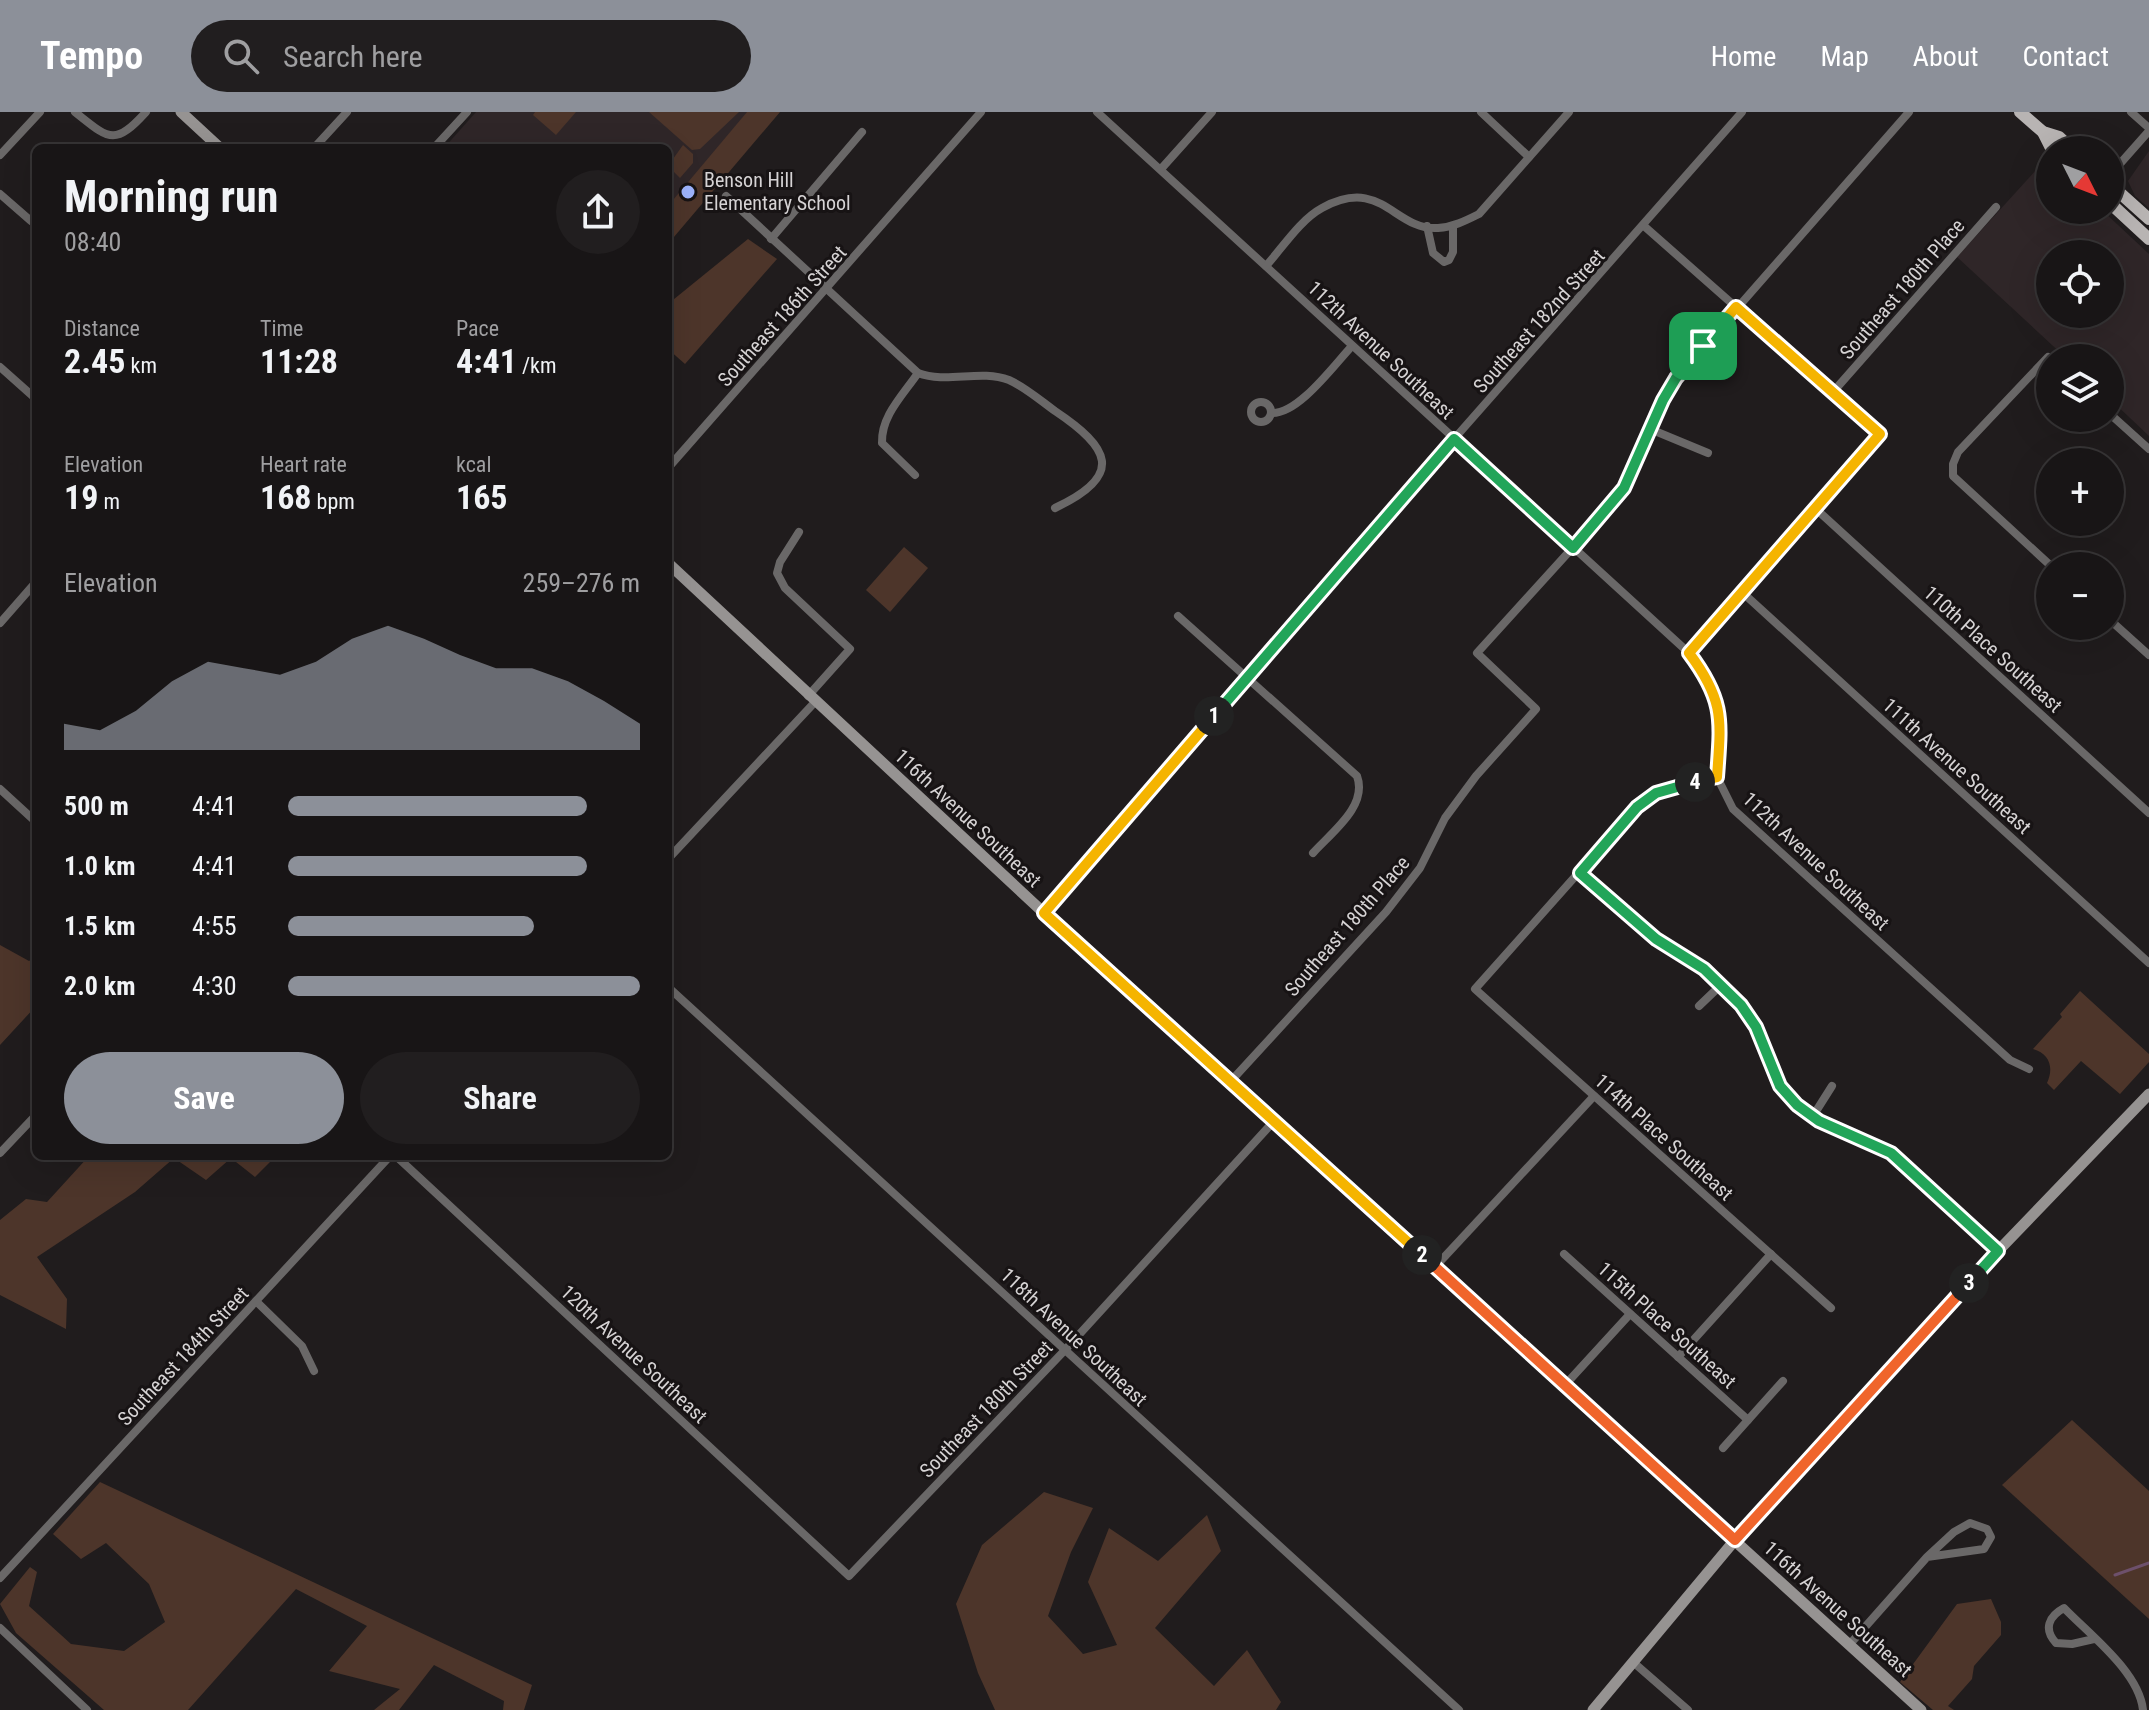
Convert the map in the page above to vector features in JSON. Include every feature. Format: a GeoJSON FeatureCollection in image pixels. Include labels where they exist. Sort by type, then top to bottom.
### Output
{"type":"FeatureCollection","features":[{"type":"Feature","properties":{"kind":"main road"},"geometry":{"type":"LineString","coordinates":[[2020,112],[2045,136]]}},
{"type":"Feature","properties":{"kind":"main road"},"geometry":{"type":"LineString","coordinates":[[2043,132],[2056,136]]}},
{"type":"Feature","properties":{"kind":"main road"},"geometry":{"type":"LineString","coordinates":[[2124,197],[2149,219]]}},
{"type":"Feature","properties":{"kind":"main road"},"geometry":{"type":"LineString","coordinates":[[2124,216],[2149,239]]}},
{"type":"Feature","properties":{"kind":"street"},"geometry":{"type":"LineString","coordinates":[[0,155],[40,112]]}},
{"type":"Feature","properties":{"kind":"street"},"geometry":{"type":"LineString","coordinates":[[75,112],[100,132],[116,136],[128,131],[146,112]]}},
{"type":"Feature","properties":{"kind":"street"},"geometry":{"type":"LineString","coordinates":[[181,112],[216,144]]}},
{"type":"Feature","properties":{"kind":"street"},"geometry":{"type":"LineString","coordinates":[[318,144],[347,112]]}},
{"type":"Feature","properties":{"kind":"street"},"geometry":{"type":"LineString","coordinates":[[438,144],[467,112]]}},
{"type":"Feature","properties":{"kind":"street","name":"Southeast 186th Street"},"geometry":{"type":"LineString","coordinates":[[672,464],[981,112]]}},
{"type":"Feature","properties":{"kind":"street","name":"112th Avenue Southeast"},"geometry":{"type":"LineString","coordinates":[[1097,112],[1689,653],[1708,678],[1717,703],[1721,731],[1717,777],[1733,809],[2010,1060],[2029,1069]]}},
{"type":"Feature","properties":{"kind":"street"},"geometry":{"type":"LineString","coordinates":[[1161,169],[1212,112]]}},
{"type":"Feature","properties":{"kind":"street"},"geometry":{"type":"LineString","coordinates":[[1481,112],[1529,157]]}},
{"type":"Feature","properties":{"kind":"street"},"geometry":{"type":"LineString","coordinates":[[1266,266],[1321,208],[1343,200],[1361,197],[1378,201],[1414,222],[1435,229],[1453,226],[1479,214],[1569,112]]}},
{"type":"Feature","properties":{"kind":"street","name":"Southeast 182nd Street"},"geometry":{"type":"LineString","coordinates":[[1044,913],[1742,112]]}},
{"type":"Feature","properties":{"kind":"street"},"geometry":{"type":"LineString","coordinates":[[1573,548],[1624,488],[1676,378],[1909,112]]}},
{"type":"Feature","properties":{"kind":"street"},"geometry":{"type":"LineString","coordinates":[[2124,159],[2149,130],[2131,112]]}},
{"type":"Feature","properties":{"kind":"street"},"geometry":{"type":"LineString","coordinates":[[771,239],[862,132]]}},
{"type":"Feature","properties":{"kind":"street"},"geometry":{"type":"LineString","coordinates":[[0,194],[31,221]]}},
{"type":"Feature","properties":{"kind":"street"},"geometry":{"type":"LineString","coordinates":[[726,196],[918,373],[931,378],[992,376],[1011,381],[1092,438],[1101,453],[1103,466],[1099,474],[1082,496],[1055,508]]}},
{"type":"Feature","properties":{"kind":"street","name":"Southeast 180th Place"},"geometry":{"type":"LineString","coordinates":[[1833,392],[1996,207]]}},
{"type":"Feature","properties":{"kind":"street"},"geometry":{"type":"LineString","coordinates":[[1427,226],[1433,253],[1444,262],[1452,257],[1453,226]]}},
{"type":"Feature","properties":{"kind":"street"},"geometry":{"type":"LineString","coordinates":[[1644,226],[1880,434],[1689,653]]}},
{"type":"Feature","properties":{"kind":"street"},"geometry":{"type":"LineString","coordinates":[[1271,413],[1279,414],[1293,408],[1352,346]]}},
{"type":"Feature","properties":{"kind":"street"},"geometry":{"type":"LineString","coordinates":[[0,367],[32,395]]}},
{"type":"Feature","properties":{"kind":"street"},"geometry":{"type":"LineString","coordinates":[[2036,371],[1958,452],[1953,464],[1953,476],[2036,552]]}},
{"type":"Feature","properties":{"kind":"street"},"geometry":{"type":"LineString","coordinates":[[915,475],[882,443],[881,431],[918,373]]}},
{"type":"Feature","properties":{"kind":"street"},"geometry":{"type":"LineString","coordinates":[[2124,427],[2149,449]]}},
{"type":"Feature","properties":{"kind":"street"},"geometry":{"type":"LineString","coordinates":[[1650,429],[1708,453]]}},
{"type":"Feature","properties":{"kind":"street","name":"110th Place Southeast"},"geometry":{"type":"LineString","coordinates":[[1816,509],[2149,813]]}},
{"type":"Feature","properties":{"kind":"street"},"geometry":{"type":"LineString","coordinates":[[672,855],[811,699],[850,649],[785,588],[777,573],[780,562],[799,532]]}},
{"type":"Feature","properties":{"kind":"street","name":"Southeast 180th Place"},"geometry":{"type":"LineString","coordinates":[[1231,1081],[1386,912],[1420,868],[1445,818],[1476,776],[1536,709],[1477,653],[1573,548]]}},
{"type":"Feature","properties":{"kind":"street","name":"116th Avenue Southeast"},"geometry":{"type":"LineString","coordinates":[[672,567],[1044,913],[1921,1710]]}},
{"type":"Feature","properties":{"kind":"street"},"geometry":{"type":"LineString","coordinates":[[0,623],[32,587]]}},
{"type":"Feature","properties":{"kind":"street","name":"111th Avenue Southeast"},"geometry":{"type":"LineString","coordinates":[[1743,593],[2149,963]]}},
{"type":"Feature","properties":{"kind":"street"},"geometry":{"type":"LineString","coordinates":[[1178,616],[1357,776],[1360,784],[1357,803],[1313,853]]}},
{"type":"Feature","properties":{"kind":"street"},"geometry":{"type":"LineString","coordinates":[[2124,633],[2149,655]]}},
{"type":"Feature","properties":{"kind":"street"},"geometry":{"type":"LineString","coordinates":[[1717,777],[1656,793],[1637,807],[1580,873],[1656,939],[1704,969],[1741,1005],[1756,1027],[1780,1086],[1797,1105],[1844,1134],[1891,1153],[1998,1251]]}},
{"type":"Feature","properties":{"kind":"street"},"geometry":{"type":"LineString","coordinates":[[0,789],[32,818]]}},
{"type":"Feature","properties":{"kind":"street","name":"114th Place Southeast"},"geometry":{"type":"LineString","coordinates":[[1580,873],[1475,989],[1831,1308]]}},
{"type":"Feature","properties":{"kind":"street"},"geometry":{"type":"LineString","coordinates":[[1699,1006],[1721,985]]}},
{"type":"Feature","properties":{"kind":"street","name":"118th Avenue Southeast"},"geometry":{"type":"LineString","coordinates":[[672,991],[1459,1710]]}},
{"type":"Feature","properties":{"kind":"street"},"geometry":{"type":"LineString","coordinates":[[1813,1116],[1832,1086]]}},
{"type":"Feature","properties":{"kind":"street"},"geometry":{"type":"LineString","coordinates":[[1593,1710],[1735,1540],[1998,1251],[2149,1094]]}},
{"type":"Feature","properties":{"kind":"street"},"geometry":{"type":"LineString","coordinates":[[1435,1267],[1594,1096]]}},
{"type":"Feature","properties":{"kind":"street"},"geometry":{"type":"LineString","coordinates":[[0,1153],[32,1119]]}},
{"type":"Feature","properties":{"kind":"street","name":"Southeast 180th Street"},"geometry":{"type":"LineString","coordinates":[[849,1576],[1065,1350],[1274,1121]]}},
{"type":"Feature","properties":{"kind":"street","name":"Southeast 184th Street"},"geometry":{"type":"LineString","coordinates":[[0,1578],[386,1160]]}},
{"type":"Feature","properties":{"kind":"street","name":"120th Avenue Southeast"},"geometry":{"type":"LineString","coordinates":[[400,1160],[849,1576]]}},
{"type":"Feature","properties":{"kind":"street","name":"115th Place Southeast"},"geometry":{"type":"LineString","coordinates":[[1564,1254],[1748,1420]]}},
{"type":"Feature","properties":{"kind":"street"},"geometry":{"type":"LineString","coordinates":[[1678,1357],[1771,1254]]}},
{"type":"Feature","properties":{"kind":"street"},"geometry":{"type":"LineString","coordinates":[[256,1301],[302,1346],[314,1371]]}},
{"type":"Feature","properties":{"kind":"street"},"geometry":{"type":"LineString","coordinates":[[1565,1385],[1630,1314]]}},
{"type":"Feature","properties":{"kind":"street"},"geometry":{"type":"LineString","coordinates":[[1723,1448],[1783,1381]]}},
{"type":"Feature","properties":{"kind":"street"},"geometry":{"type":"LineString","coordinates":[[1850,1644],[1927,1557],[1954,1532],[1970,1523],[1979,1524],[1987,1529],[1991,1537],[1984,1549],[1927,1557]]}},
{"type":"Feature","properties":{"kind":"street"},"geometry":{"type":"LineString","coordinates":[[2094,1639],[2072,1644],[2056,1643],[2048,1624],[2053,1614],[2064,1608],[2128,1673],[2139,1693],[2143,1710]]}},
{"type":"Feature","properties":{"kind":"street"},"geometry":{"type":"LineString","coordinates":[[0,1628],[87,1710]]}},
{"type":"Feature","properties":{"kind":"street"},"geometry":{"type":"LineString","coordinates":[[1633,1662],[1688,1710]]}},
{"type":"Feature","properties":{"kind":"shaded area","name":"Benson Hill Elementary School"},"geometry":{"type":"Polygon","coordinates":[[[476,112],[780,112],[672,231],[672,144],[448,144],[476,112]]]}},
{"type":"Feature","properties":{"kind":"shaded area"},"geometry":{"type":"Polygon","coordinates":[[[535,112],[576,112],[556,135],[533,115],[535,112]]]}},
{"type":"Feature","properties":{"kind":"shaded area"},"geometry":{"type":"Polygon","coordinates":[[[649,112],[739,112],[700,149],[692,150],[649,112]]]}},
{"type":"Feature","properties":{"kind":"shaded area"},"geometry":{"type":"Polygon","coordinates":[[[747,112],[780,112],[672,239],[672,201],[747,112]]]}},
{"type":"Feature","properties":{"kind":"shaded area"},"geometry":{"type":"Polygon","coordinates":[[[683,145],[693,154],[693,163],[680,178],[672,170],[672,160],[683,145]]]}},
{"type":"Feature","properties":{"kind":"shaded area"},"geometry":{"type":"Polygon","coordinates":[[[2149,151],[2149,208],[2135,196],[2128,181],[2149,151]]]}},
{"type":"Feature","properties":{"kind":"shaded area"},"geometry":{"type":"Polygon","coordinates":[[[2036,170],[2036,224],[2117,224],[2149,254],[2149,436],[2124,412],[2124,344],[2051,344],[1957,257],[2036,170]]]}},
{"type":"Feature","properties":{"kind":"shaded area"},"geometry":{"type":"Polygon","coordinates":[[[748,239],[777,259],[685,364],[672,353],[672,301],[748,239]]]}},
{"type":"Feature","properties":{"kind":"shaded area"},"geometry":{"type":"Polygon","coordinates":[[[904,547],[928,568],[890,612],[866,590],[904,547]]]}},
{"type":"Feature","properties":{"kind":"shaded area"},"geometry":{"type":"Polygon","coordinates":[[[0,945],[29,961],[32,959],[32,1010],[0,1045],[0,945]]]}},
{"type":"Feature","properties":{"kind":"shaded area"},"geometry":{"type":"Polygon","coordinates":[[[2080,991],[2149,1054],[2149,1062],[2120,1094],[2081,1061],[2054,1090],[2047,1083],[2050,1072],[2047,1058],[2033,1049],[2080,991]]]}},
{"type":"Feature","properties":{"kind":"shaded area"},"geometry":{"type":"Polygon","coordinates":[[[85,1160],[172,1160],[135,1192],[37,1257],[67,1299],[66,1329],[0,1295],[0,1220],[26,1199],[47,1202],[85,1160]]]}},
{"type":"Feature","properties":{"kind":"shaded area"},"geometry":{"type":"Polygon","coordinates":[[[177,1160],[229,1160],[206,1180],[177,1160]]]}},
{"type":"Feature","properties":{"kind":"shaded area"},"geometry":{"type":"Polygon","coordinates":[[[234,1160],[272,1160],[255,1177],[234,1160]]]}},
{"type":"Feature","properties":{"kind":"shaded area"},"geometry":{"type":"Polygon","coordinates":[[[2072,1420],[2149,1491],[2149,1619],[2002,1485],[2072,1420]]]}},
{"type":"Feature","properties":{"kind":"shaded area"},"geometry":{"type":"Polygon","coordinates":[[[100,1482],[532,1685],[524,1710],[503,1710],[504,1701],[434,1665],[399,1710],[374,1710],[400,1689],[329,1671],[367,1626],[296,1589],[188,1710],[104,1710],[16,1633],[0,1604],[30,1567],[37,1572],[29,1606],[71,1644],[124,1651],[165,1622],[149,1584],[106,1543],[81,1559],[53,1534],[100,1482]]]}},
{"type":"Feature","properties":{"kind":"shaded area"},"geometry":{"type":"Polygon","coordinates":[[[1044,1492],[1093,1508],[1071,1552],[1048,1616],[1083,1654],[1117,1645],[1088,1582],[1109,1528],[1158,1561],[1207,1515],[1221,1551],[1155,1628],[1214,1686],[1247,1650],[1281,1702],[1276,1710],[995,1710],[978,1673],[956,1604],[982,1545],[1044,1492]]]}},
{"type":"Feature","properties":{"kind":"shaded area"},"geometry":{"type":"Polygon","coordinates":[[[1991,1599],[2001,1622],[2001,1635],[1974,1666],[1972,1679],[1948,1706],[1954,1710],[1933,1710],[1900,1682],[1957,1604],[1991,1599]]]}},
{"type":"Feature","properties":{"kind":"waterway"},"geometry":{"type":"LineString","coordinates":[[2115,1575],[2149,1563]]}},
{"type":"Feature","properties":{"kind":"place","name":"Benson Hill Elementary School"},"geometry":{"type":"Point","coordinates":[688,192]}},
{"type":"Feature","properties":{"kind":"route"},"geometry":{"type":"LineString","coordinates":[[1736,307],[1880,434],[1689,653],[1708,678],[1717,703],[1721,731],[1717,777],[1656,793],[1637,807],[1580,873],[1656,939],[1704,969],[1741,1005],[1756,1027],[1780,1086],[1797,1105],[1844,1134],[1891,1153],[1998,1251],[1735,1540],[1044,913],[1454,439],[1573,548],[1624,488],[1663,400],[1676,378],[1703,346],[1736,307]]}}]}
